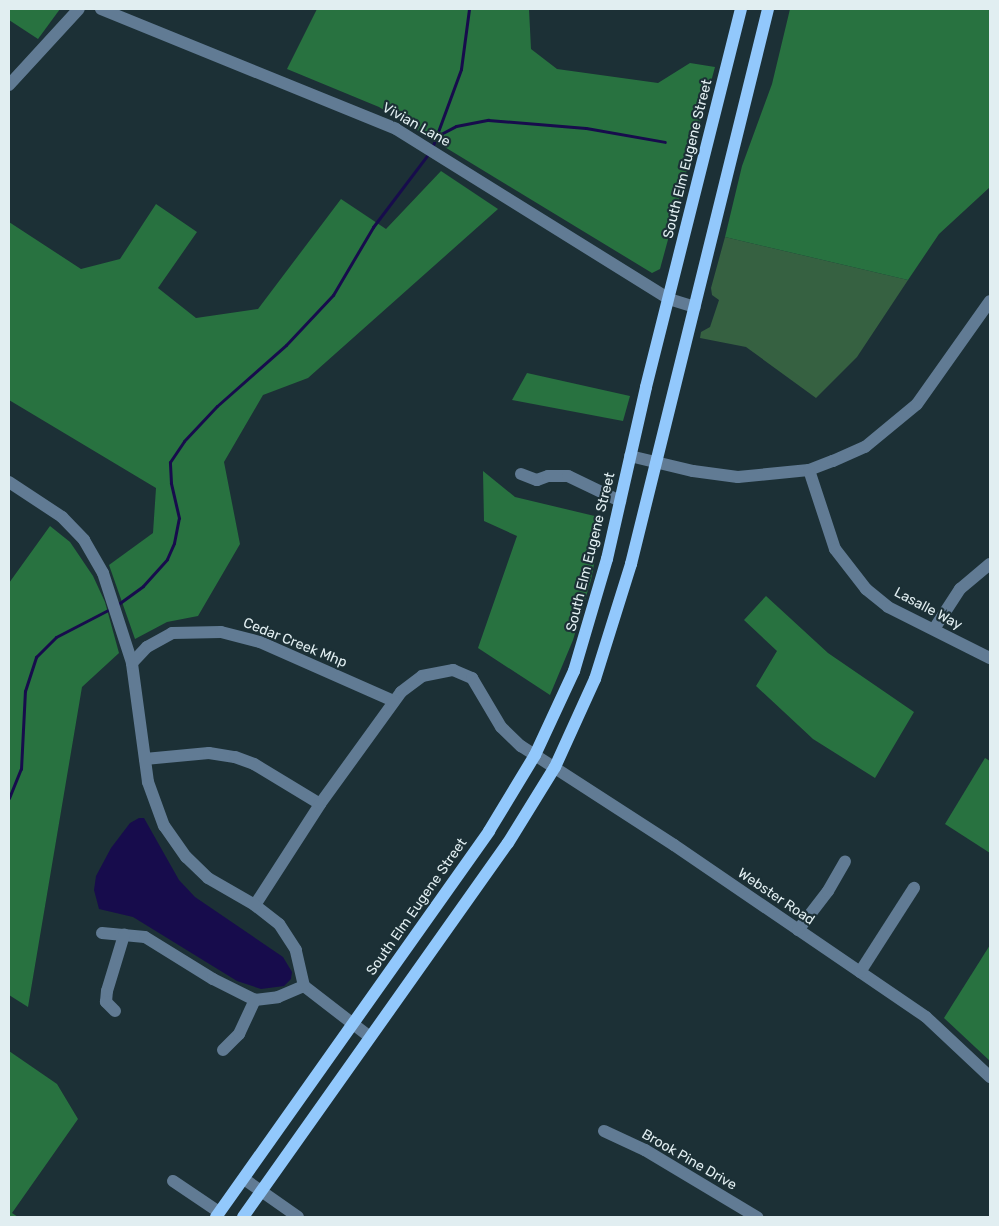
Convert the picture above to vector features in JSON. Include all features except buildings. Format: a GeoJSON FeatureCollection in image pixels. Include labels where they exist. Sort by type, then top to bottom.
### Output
{"type":"FeatureCollection","features":[{"type":"Feature","properties":{"kind":"main road","name":"South Elm Eugene Street"},"geometry":{"type":"LineString","coordinates":[[218,1215],[489,831],[535,755],[577,662],[597,602],[630,456],[741,9]]}},
{"type":"Feature","properties":{"kind":"main road"},"geometry":{"type":"LineString","coordinates":[[243,1217],[508,843],[555,767],[595,679],[619,609],[768,9]]}},
{"type":"Feature","properties":{"kind":"street"},"geometry":{"type":"LineString","coordinates":[[9,85],[79,9]]}},
{"type":"Feature","properties":{"kind":"street","name":"Vivian Lane"},"geometry":{"type":"LineString","coordinates":[[101,9],[396,129],[669,298],[695,307]]}},
{"type":"Feature","properties":{"kind":"street"},"geometry":{"type":"LineString","coordinates":[[630,456],[656,463],[738,477],[809,470],[864,447],[917,404],[990,301]]}},
{"type":"Feature","properties":{"kind":"street","name":"Lasalle Way"},"geometry":{"type":"LineString","coordinates":[[809,470],[823,521],[848,570],[888,607],[990,658]]}},
{"type":"Feature","properties":{"kind":"street"},"geometry":{"type":"LineString","coordinates":[[521,474],[538,480],[548,476],[568,476],[620,501]]}},
{"type":"Feature","properties":{"kind":"street"},"geometry":{"type":"LineString","coordinates":[[9,482],[62,517],[84,540],[104,573],[132,663],[154,804],[177,845],[208,878],[255,905],[270,916],[290,939],[301,962],[304,986],[370,1037]]}},
{"type":"Feature","properties":{"kind":"street"},"geometry":{"type":"LineString","coordinates":[[934,629],[960,589],[990,564]]}},
{"type":"Feature","properties":{"kind":"street","name":"Cedar Creek Mhp"},"geometry":{"type":"LineString","coordinates":[[132,663],[147,647],[172,634],[220,632],[260,642],[394,701]]}},
{"type":"Feature","properties":{"kind":"street"},"geometry":{"type":"LineString","coordinates":[[255,905],[320,804],[394,701],[409,685],[427,674],[448,669],[465,674],[480,688],[501,727],[535,755]]}},
{"type":"Feature","properties":{"kind":"street"},"geometry":{"type":"LineString","coordinates":[[146,759],[209,753],[235,757],[254,764],[320,804]]}},
{"type":"Feature","properties":{"kind":"street","name":"Webster Road"},"geometry":{"type":"LineString","coordinates":[[535,755],[926,1017],[990,1077]]}},
{"type":"Feature","properties":{"kind":"street"},"geometry":{"type":"LineString","coordinates":[[798,930],[828,891],[845,861]]}},
{"type":"Feature","properties":{"kind":"street"},"geometry":{"type":"LineString","coordinates":[[860,972],[914,888]]}},
{"type":"Feature","properties":{"kind":"street"},"geometry":{"type":"LineString","coordinates":[[102,933],[144,937],[213,979],[255,1000],[278,998],[304,986]]}},
{"type":"Feature","properties":{"kind":"street"},"geometry":{"type":"LineString","coordinates":[[115,1011],[106,1002],[107,991],[124,935]]}},
{"type":"Feature","properties":{"kind":"street"},"geometry":{"type":"LineString","coordinates":[[223,1050],[239,1034],[255,1000]]}},
{"type":"Feature","properties":{"kind":"street","name":"Brook Pine Drive"},"geometry":{"type":"LineString","coordinates":[[604,1131],[645,1150],[757,1217]]}},
{"type":"Feature","properties":{"kind":"street"},"geometry":{"type":"LineString","coordinates":[[244,1179],[298,1217]]}},
{"type":"Feature","properties":{"kind":"street"},"geometry":{"type":"LineString","coordinates":[[173,1181],[218,1215]]}},
{"type":"Feature","properties":{"kind":"green space"},"geometry":{"type":"Polygon","coordinates":[[[9,9],[60,9],[38,39],[9,20],[9,9]]]}},
{"type":"Feature","properties":{"kind":"green space"},"geometry":{"type":"Polygon","coordinates":[[[317,9],[529,9],[531,49],[557,69],[658,83],[690,63],[715,67],[660,269],[652,273],[379,107],[287,69],[317,9]]]}},
{"type":"Feature","properties":{"kind":"green space"},"geometry":{"type":"Polygon","coordinates":[[[790,9],[990,10],[990,187],[939,234],[908,280],[725,237],[742,166],[772,84],[790,9]]]}},
{"type":"Feature","properties":{"kind":"green space"},"geometry":{"type":"Polygon","coordinates":[[[441,171],[498,209],[308,378],[263,395],[224,462],[240,544],[198,616],[167,622],[135,639],[109,565],[153,533],[156,488],[9,400],[9,222],[81,269],[120,259],[156,204],[197,232],[158,288],[196,318],[258,309],[341,199],[386,229],[441,171]]]}},
{"type":"Feature","properties":{"kind":"green space"},"geometry":{"type":"Polygon","coordinates":[[[725,237],[908,280],[857,357],[816,398],[746,347],[700,338],[701,332],[710,327],[719,300],[712,295],[711,288],[725,237]]]}},
{"type":"Feature","properties":{"kind":"green space"},"geometry":{"type":"Polygon","coordinates":[[[527,373],[630,396],[623,421],[512,400],[527,373]]]}},
{"type":"Feature","properties":{"kind":"green space"},"geometry":{"type":"Polygon","coordinates":[[[483,471],[515,497],[603,518],[591,580],[573,640],[550,695],[478,648],[517,536],[484,521],[483,471]]]}},
{"type":"Feature","properties":{"kind":"green space"},"geometry":{"type":"Polygon","coordinates":[[[50,526],[70,542],[93,576],[105,602],[119,653],[82,687],[28,1007],[9,995],[9,583],[50,526]]]}},
{"type":"Feature","properties":{"kind":"green space"},"geometry":{"type":"Polygon","coordinates":[[[766,596],[828,653],[914,712],[875,778],[813,739],[756,686],[777,651],[744,620],[766,596]]]}},
{"type":"Feature","properties":{"kind":"green space"},"geometry":{"type":"Polygon","coordinates":[[[985,758],[990,761],[990,853],[945,824],[985,758]]]}},
{"type":"Feature","properties":{"kind":"green space"},"geometry":{"type":"Polygon","coordinates":[[[990,945],[990,1061],[944,1018],[990,945]]]}},
{"type":"Feature","properties":{"kind":"green space"},"geometry":{"type":"Polygon","coordinates":[[[9,1051],[57,1084],[78,1119],[12,1213],[18,1217],[9,1217],[9,1051]]]}},
{"type":"Feature","properties":{"kind":"shaded area"},"geometry":{"type":"Polygon","coordinates":[[[139,818],[144,818],[179,880],[195,897],[283,957],[292,972],[291,979],[284,986],[261,989],[237,981],[133,917],[99,909],[94,890],[96,876],[111,848],[130,823],[139,818]]]}},
{"type":"Feature","properties":{"kind":"waterway"},"geometry":{"type":"LineString","coordinates":[[432,148],[461,69],[469,9]]}},
{"type":"Feature","properties":{"kind":"waterway"},"geometry":{"type":"LineString","coordinates":[[439,135],[456,126],[488,120],[586,128],[665,142]]}},
{"type":"Feature","properties":{"kind":"waterway"},"geometry":{"type":"LineString","coordinates":[[117,605],[143,586],[167,559],[174,543],[179,518],[171,483],[170,462],[184,441],[217,406],[286,345],[333,295],[373,227],[429,153]]}},
{"type":"Feature","properties":{"kind":"waterway"},"geometry":{"type":"LineString","coordinates":[[9,798],[21,769],[25,691],[36,657],[56,637],[112,608]]}}]}
